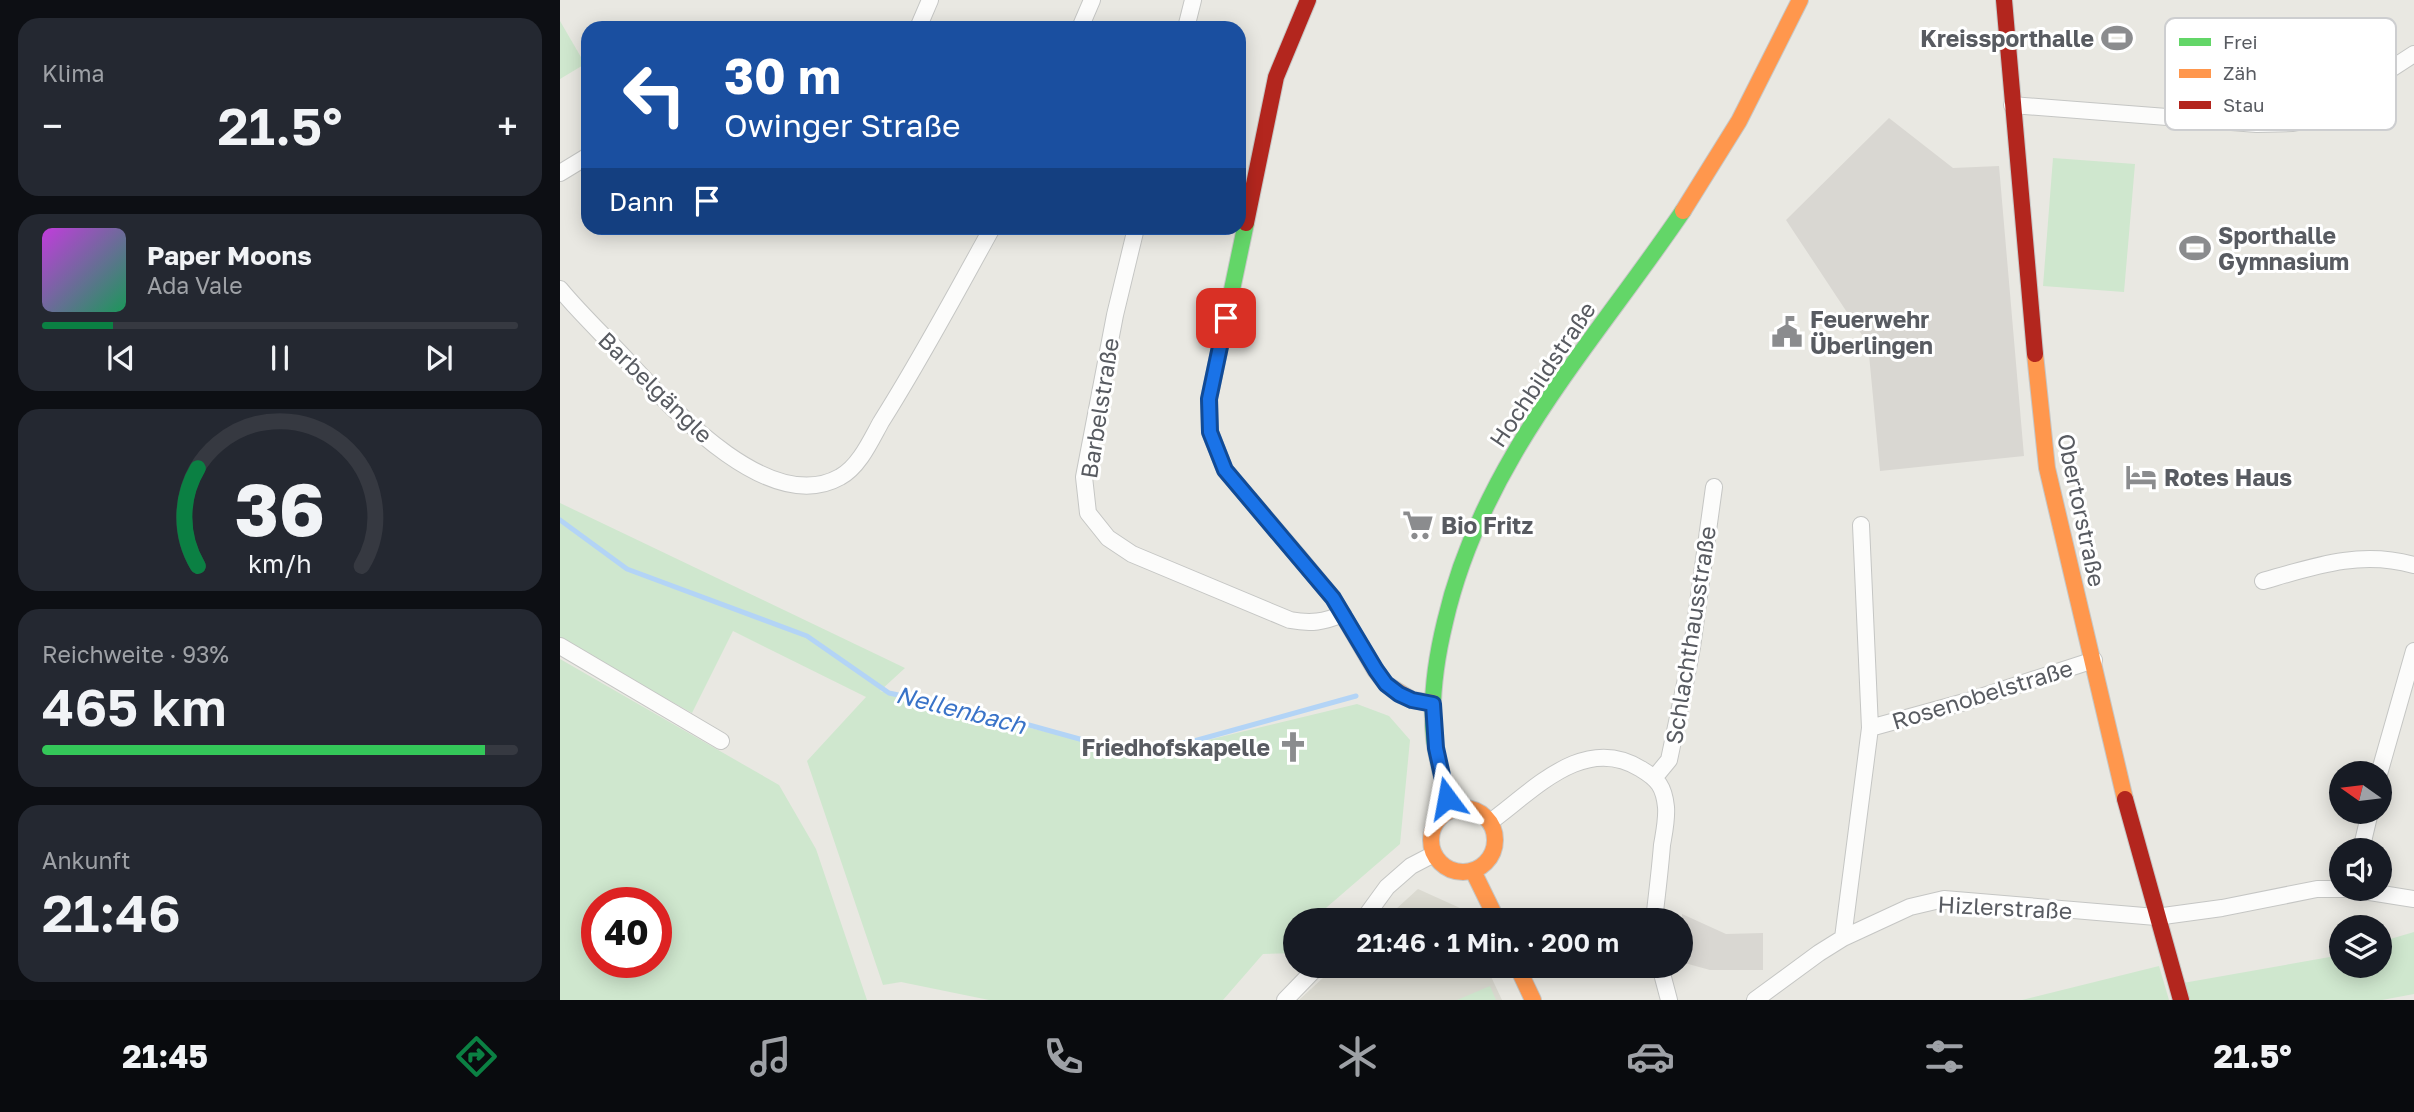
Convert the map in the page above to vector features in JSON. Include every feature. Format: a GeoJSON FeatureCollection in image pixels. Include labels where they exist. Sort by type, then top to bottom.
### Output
{"type":"FeatureCollection","features":[{"type":"Feature","properties":{"kind":"street"},"geometry":{"type":"LineString","coordinates":[[921,21],[930,0]]}},
{"type":"Feature","properties":{"kind":"street"},"geometry":{"type":"LineString","coordinates":[[1083,21],[1092,0]]}},
{"type":"Feature","properties":{"kind":"street"},"geometry":{"type":"LineString","coordinates":[[1188,21],[1193,0]]}},
{"type":"Feature","properties":{"kind":"street"},"geometry":{"type":"LineString","coordinates":[[1246,221],[1276,77],[1308,0]]}},
{"type":"Feature","properties":{"kind":"street","name":"Hochbildstraße"},"geometry":{"type":"LineString","coordinates":[[1451,810],[1436,748],[1433,704],[1439,637],[1456,579],[1480,514],[1527,430],[1717,159],[1800,0]]}},
{"type":"Feature","properties":{"kind":"street","name":"Obertorstraße"},"geometry":{"type":"LineString","coordinates":[[2004,0],[2041,427],[2047,468],[2132,829],[2181,1000]]}},
{"type":"Feature","properties":{"kind":"street"},"geometry":{"type":"LineString","coordinates":[[2396,66],[2414,54]]}},
{"type":"Feature","properties":{"kind":"street"},"geometry":{"type":"LineString","coordinates":[[2012,105],[2165,117]]}},
{"type":"Feature","properties":{"kind":"street"},"geometry":{"type":"LineString","coordinates":[[560,173],[581,160]]}},
{"type":"Feature","properties":{"kind":"street","name":"Barbelgängle"},"geometry":{"type":"LineString","coordinates":[[560,289],[673,410],[731,458],[752,471],[780,481],[803,485],[825,483],[842,477],[859,459],[911,375],[988,235]]}},
{"type":"Feature","properties":{"kind":"street","name":"Barbelstraße"},"geometry":{"type":"LineString","coordinates":[[1134,235],[1115,315],[1084,477],[1088,513],[1108,538],[1132,555],[1290,620],[1309,624],[1327,621],[1343,614]]}},
{"type":"Feature","properties":{"kind":"street"},"geometry":{"type":"LineString","coordinates":[[1243,235],[1209,399],[1210,432],[1225,470],[1333,598],[1386,684],[1412,700],[1433,704]]}},
{"type":"Feature","properties":{"kind":"street","name":"Schlachthausstraße"},"geometry":{"type":"LineString","coordinates":[[1490,822],[1539,783],[1572,763],[1604,758],[1632,763],[1655,777],[1669,760],[1686,679],[1714,487]]}},
{"type":"Feature","properties":{"kind":"street","name":"Rosenobelstraße"},"geometry":{"type":"LineString","coordinates":[[1843,938],[1870,729],[1861,525]]}},
{"type":"Feature","properties":{"kind":"street"},"geometry":{"type":"LineString","coordinates":[[2263,581],[2336,560],[2391,558],[2414,565]]}},
{"type":"Feature","properties":{"kind":"street"},"geometry":{"type":"LineString","coordinates":[[560,646],[721,741]]}},
{"type":"Feature","properties":{"kind":"street"},"geometry":{"type":"LineString","coordinates":[[2383,761],[2414,651]]}},
{"type":"Feature","properties":{"kind":"street","name":"Rosenobelstraße"},"geometry":{"type":"LineString","coordinates":[[1870,729],[2094,660]]}},
{"type":"Feature","properties":{"kind":"street"},"geometry":{"type":"LineString","coordinates":[[1655,777],[1661,786],[1666,807],[1655,908]]}},
{"type":"Feature","properties":{"kind":"street"},"geometry":{"type":"LineString","coordinates":[[1472,809],[1490,822],[1495,836],[1493,851],[1487,862],[1473,871],[1462,873],[1451,870],[1434,854],[1431,842],[1433,828],[1441,816],[1451,810],[1472,809]]}},
{"type":"Feature","properties":{"kind":"street"},"geometry":{"type":"LineString","coordinates":[[1372,908],[1387,887],[1411,866],[1434,854]]}},
{"type":"Feature","properties":{"kind":"street"},"geometry":{"type":"LineString","coordinates":[[1473,871],[1491,908]]}},
{"type":"Feature","properties":{"kind":"street","name":"Hizlerstraße"},"geometry":{"type":"LineString","coordinates":[[1755,1000],[1843,938],[1910,906],[1944,899],[2156,917],[2222,908],[2317,889],[2351,889],[2414,899]]}},
{"type":"Feature","properties":{"kind":"street"},"geometry":{"type":"LineString","coordinates":[[1285,1000],[1306,978]]}},
{"type":"Feature","properties":{"kind":"street"},"geometry":{"type":"LineString","coordinates":[[1523,978],[1533,1000]]}},
{"type":"Feature","properties":{"kind":"street"},"geometry":{"type":"LineString","coordinates":[[1663,978],[1669,1000]]}},
{"type":"Feature","properties":{"kind":"shaded area"},"geometry":{"type":"Polygon","coordinates":[[[1889,118],[1953,168],[1999,166],[2024,456],[1880,471],[1868,344],[1786,220],[1889,118]]]}},
{"type":"Feature","properties":{"kind":"shaded area"},"geometry":{"type":"Polygon","coordinates":[[[1418,889],[1460,908],[1397,908],[1418,889]]]}},
{"type":"Feature","properties":{"kind":"shaded area"},"geometry":{"type":"Polygon","coordinates":[[[1693,919],[1726,934],[1763,933],[1763,970],[1710,970],[1693,965],[1693,919]]]}},
{"type":"Feature","properties":{"kind":"shaded area"},"geometry":{"type":"Polygon","coordinates":[[[1323,978],[1492,978],[1502,1000],[1299,1000],[1323,978]]]}},
{"type":"Feature","properties":{"kind":"green space"},"geometry":{"type":"Polygon","coordinates":[[[560,21],[581,57],[581,66],[560,79],[560,21]]]}},
{"type":"Feature","properties":{"kind":"green space"},"geometry":{"type":"Polygon","coordinates":[[[2053,158],[2135,164],[2124,292],[2043,286],[2053,158]]]}},
{"type":"Feature","properties":{"kind":"green space"},"geometry":{"type":"Polygon","coordinates":[[[560,503],[905,668],[880,691],[1112,748],[1140,750],[1183,746],[1357,704],[1389,716],[1410,740],[1400,844],[1326,908],[1283,908],[1283,953],[1263,954],[1223,1000],[989,1000],[901,982],[883,985],[807,761],[866,697],[733,631],[692,713],[560,640],[560,503]]]}},
{"type":"Feature","properties":{"kind":"green space"},"geometry":{"type":"Polygon","coordinates":[[[560,659],[779,785],[816,849],[867,1000],[560,1000],[560,659]]]}},
{"type":"Feature","properties":{"kind":"green space"},"geometry":{"type":"Polygon","coordinates":[[[2414,932],[2414,994],[2382,1000],[2188,1000],[2183,983],[2329,957],[2329,978],[2392,978],[2392,938],[2414,932]]]}},
{"type":"Feature","properties":{"kind":"green space"},"geometry":{"type":"Polygon","coordinates":[[[2159,966],[2169,1000],[2022,1000],[2159,966]]]}},
{"type":"Feature","properties":{"kind":"green space"},"geometry":{"type":"Polygon","coordinates":[[[1490,986],[1496,1000],[1457,1000],[1490,986]]]}},
{"type":"Feature","properties":{"kind":"waterway","name":"Nellenbach"},"geometry":{"type":"LineString","coordinates":[[560,520],[627,569],[807,636],[889,693],[1000,717],[1112,748],[1140,750],[1194,741],[1356,696]]}},
{"type":"Feature","properties":{"kind":"traffic: fast"},"geometry":{"type":"LineString","coordinates":[[1451,810],[1435,747],[1433,694],[1445,622],[1462,563],[1485,508],[1544,406],[1683,211]]}},
{"type":"Feature","properties":{"kind":"traffic: fast"},"geometry":{"type":"LineString","coordinates":[[1243,235],[1209,399],[1210,432],[1225,470],[1299,557]]}},
{"type":"Feature","properties":{"kind":"traffic: slow"},"geometry":{"type":"LineString","coordinates":[[1683,211],[1739,121],[1800,0]]}},
{"type":"Feature","properties":{"kind":"traffic: slow"},"geometry":{"type":"LineString","coordinates":[[2035,354],[2047,468],[2125,799]]}},
{"type":"Feature","properties":{"kind":"traffic: slow"},"geometry":{"type":"LineString","coordinates":[[1299,557],[1333,598],[1386,684],[1412,700],[1433,703]]}},
{"type":"Feature","properties":{"kind":"traffic: slow"},"geometry":{"type":"LineString","coordinates":[[1457,808],[1469,808],[1486,817],[1493,828],[1495,840],[1493,852],[1486,863],[1469,872],[1457,872],[1445,867],[1436,858],[1431,846],[1431,834],[1436,822],[1445,813],[1457,808]]}},
{"type":"Feature","properties":{"kind":"traffic: slow"},"geometry":{"type":"LineString","coordinates":[[1473,871],[1491,908]]}},
{"type":"Feature","properties":{"kind":"traffic: slow"},"geometry":{"type":"LineString","coordinates":[[1523,978],[1533,1000]]}},
{"type":"Feature","properties":{"kind":"traffic: jam"},"geometry":{"type":"LineString","coordinates":[[1246,223],[1276,77],[1308,0]]}},
{"type":"Feature","properties":{"kind":"traffic: jam"},"geometry":{"type":"LineString","coordinates":[[2004,0],[2035,354]]}},
{"type":"Feature","properties":{"kind":"traffic: jam"},"geometry":{"type":"LineString","coordinates":[[2125,799],[2181,1000]]}},
{"type":"Feature","properties":{"kind":"place","name":"Kreissporthalle"},"geometry":{"type":"Point","coordinates":[2117,38]}},
{"type":"Feature","properties":{"kind":"place","name":"Sporthalle Gymnasium"},"geometry":{"type":"Point","coordinates":[2195,248]}},
{"type":"Feature","properties":{"kind":"place","name":"Feuerwehr Überlingen"},"geometry":{"type":"Point","coordinates":[1787,332]}},
{"type":"Feature","properties":{"kind":"place","name":"Rotes Haus"},"geometry":{"type":"Point","coordinates":[2141,477]}},
{"type":"Feature","properties":{"kind":"place","name":"Bio Fritz"},"geometry":{"type":"Point","coordinates":[1418,525]}},
{"type":"Feature","properties":{"kind":"place","name":"Friedhofskapelle"},"geometry":{"type":"Point","coordinates":[1293,747]}},
{"type":"Feature","properties":{"kind":"route"},"geometry":{"type":"LineString","coordinates":[[1226,318],[1209,399],[1210,432],[1225,470],[1333,598],[1386,684],[1412,700],[1433,704],[1436,748],[1447,798]]}}]}
